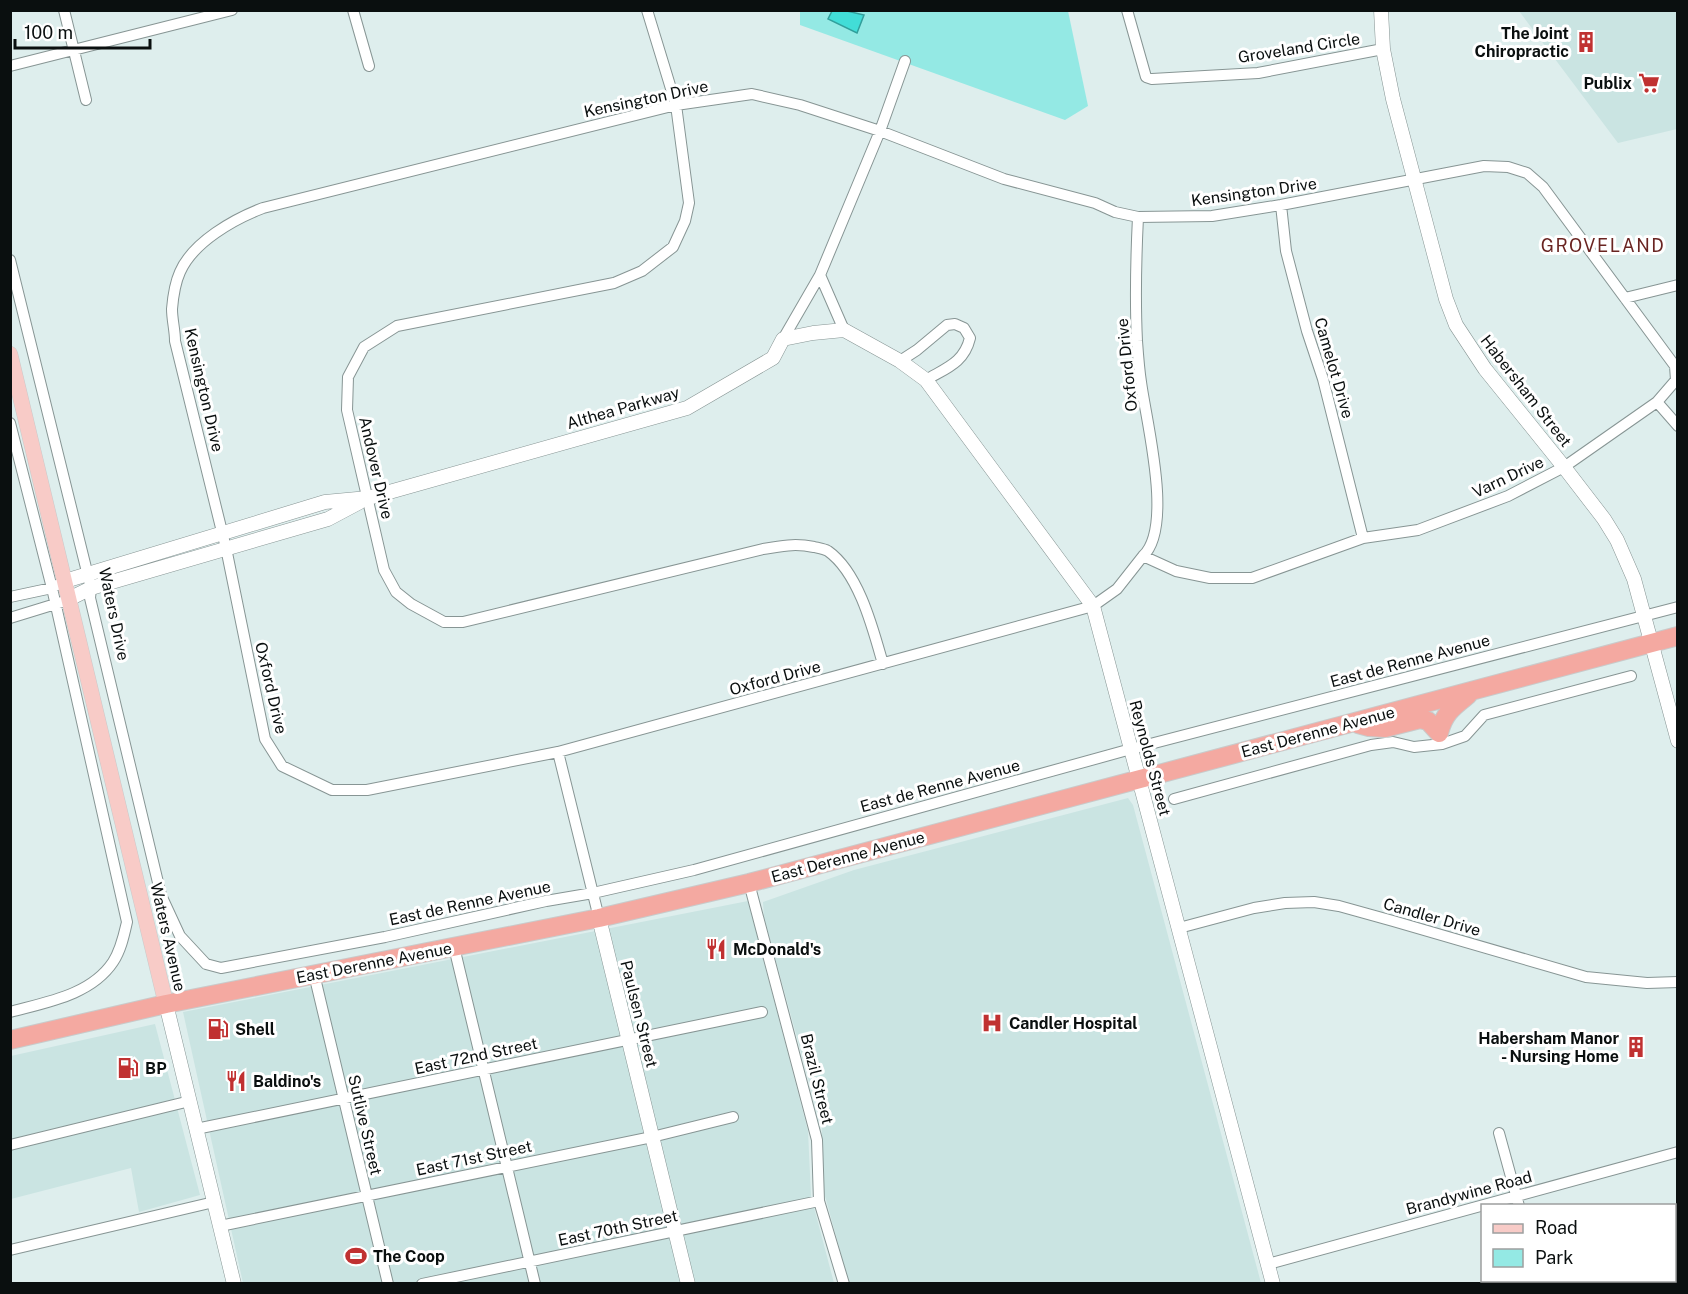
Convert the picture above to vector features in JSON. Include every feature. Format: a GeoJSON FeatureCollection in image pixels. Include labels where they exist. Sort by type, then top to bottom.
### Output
{"type":"FeatureCollection","features":[{"type":"Feature","properties":{"kind":"highway","name":"East Derenne Avenue"},"geometry":{"type":"LineString","coordinates":[[10,1040],[166,1004],[599,918],[749,883],[1677,636]]}},
{"type":"Feature","properties":{"kind":"highway"},"geometry":{"type":"LineString","coordinates":[[1353,722],[1369,727],[1385,728],[1420,719],[1428,721],[1439,733],[1444,717],[1472,691]]}},
{"type":"Feature","properties":{"kind":"main road"},"geometry":{"type":"LineString","coordinates":[[10,354],[62,602]]}},
{"type":"Feature","properties":{"kind":"main road","name":"Waters Avenue"},"geometry":{"type":"LineString","coordinates":[[62,602],[166,1004]]}},
{"type":"Feature","properties":{"kind":"street"},"geometry":{"type":"LineString","coordinates":[[64,10],[86,100]]}},
{"type":"Feature","properties":{"kind":"street"},"geometry":{"type":"LineString","coordinates":[[10,66],[232,10]]}},
{"type":"Feature","properties":{"kind":"street"},"geometry":{"type":"LineString","coordinates":[[353,10],[369,66]]}},
{"type":"Feature","properties":{"kind":"street","name":"Andover Drive"},"geometry":{"type":"LineString","coordinates":[[647,10],[676,105],[688,203],[679,237],[673,247],[642,271],[614,283],[397,326],[364,347],[348,377],[346,410],[384,570],[396,592],[411,604],[444,622],[463,622],[763,549],[798,544],[827,550],[844,568],[861,595],[883,664]]}},
{"type":"Feature","properties":{"kind":"street","name":"Groveland Circle"},"geometry":{"type":"LineString","coordinates":[[1127,10],[1146,77],[1152,79],[1258,73],[1383,49]]}},
{"type":"Feature","properties":{"kind":"street","name":"Habersham Street"},"geometry":{"type":"LineString","coordinates":[[1382,10],[1383,49],[1393,99],[1442,288],[1456,325],[1485,369],[1564,467],[1604,519],[1617,540],[1634,579],[1677,741]]}},
{"type":"Feature","properties":{"kind":"street","name":"Althea Parkway"},"geometry":{"type":"LineString","coordinates":[[10,618],[62,602],[90,582],[222,534],[325,502],[368,498],[687,408],[773,358],[820,275],[880,131],[905,61]]}},
{"type":"Feature","properties":{"kind":"street","name":"Kensington Drive"},"geometry":{"type":"LineString","coordinates":[[226,548],[175,341],[172,307],[179,273],[200,245],[231,223],[263,208],[676,105],[752,94],[800,105],[880,131],[1004,178],[1138,217],[1212,216],[1413,180]]}},
{"type":"Feature","properties":{"kind":"street","name":"Varn Drive"},"geometry":{"type":"LineString","coordinates":[[1143,556],[1176,571],[1210,578],[1252,578],[1364,538],[1418,530],[1444,522],[1508,496],[1564,467],[1657,402],[1676,380],[1675,366],[1543,187],[1527,174],[1508,167],[1484,166],[1413,180]]}},
{"type":"Feature","properties":{"kind":"street","name":"Camelot Drive"},"geometry":{"type":"LineString","coordinates":[[1281,205],[1286,251],[1306,331],[1323,379],[1364,538]]}},
{"type":"Feature","properties":{"kind":"street","name":"Oxford Drive"},"geometry":{"type":"LineString","coordinates":[[226,548],[265,739],[282,766],[332,790],[367,790],[558,752],[1093,606],[1118,589],[1148,552],[1155,528],[1158,496],[1141,382],[1137,338],[1138,217]]}},
{"type":"Feature","properties":{"kind":"street","name":"Waters Drive"},"geometry":{"type":"LineString","coordinates":[[10,260],[90,582],[90,598],[161,895],[180,936],[206,964]]}},
{"type":"Feature","properties":{"kind":"street"},"geometry":{"type":"LineString","coordinates":[[783,339],[844,330],[820,275]]}},
{"type":"Feature","properties":{"kind":"street"},"geometry":{"type":"LineString","coordinates":[[1624,298],[1677,285]]}},
{"type":"Feature","properties":{"kind":"street"},"geometry":{"type":"LineString","coordinates":[[900,361],[946,325],[955,324],[963,328],[970,338],[961,359],[926,380]]}},
{"type":"Feature","properties":{"kind":"street","name":"Reynolds Street"},"geometry":{"type":"LineString","coordinates":[[844,330],[900,361],[926,380],[1093,606],[1273,1284]]}},
{"type":"Feature","properties":{"kind":"street"},"geometry":{"type":"LineString","coordinates":[[1657,402],[1677,426]]}},
{"type":"Feature","properties":{"kind":"street"},"geometry":{"type":"LineString","coordinates":[[10,423],[58,584]]}},
{"type":"Feature","properties":{"kind":"street","name":"Althea Parkway"},"geometry":{"type":"LineString","coordinates":[[10,597],[58,584],[90,582],[226,548],[328,519],[368,498]]}},
{"type":"Feature","properties":{"kind":"street"},"geometry":{"type":"LineString","coordinates":[[10,1012],[81,991],[98,979],[114,961],[127,922],[95,774],[62,602]]}},
{"type":"Feature","properties":{"kind":"street","name":"East de Renne Avenue"},"geometry":{"type":"LineString","coordinates":[[206,964],[221,968],[385,937],[694,870],[1131,749],[1677,607]]}},
{"type":"Feature","properties":{"kind":"street"},"geometry":{"type":"LineString","coordinates":[[1174,799],[1371,745],[1393,742],[1414,747],[1442,744],[1465,736],[1484,715],[1632,676]]}},
{"type":"Feature","properties":{"kind":"street","name":"Paulsen Street"},"geometry":{"type":"LineString","coordinates":[[558,752],[688,1284]]}},
{"type":"Feature","properties":{"kind":"street","name":"Brazil Street"},"geometry":{"type":"LineString","coordinates":[[749,883],[817,1140],[819,1202],[844,1284]]}},
{"type":"Feature","properties":{"kind":"street","name":"Candler Drive"},"geometry":{"type":"LineString","coordinates":[[1179,928],[1254,908],[1285,903],[1314,902],[1339,906],[1586,976],[1647,983],[1677,982]]}},
{"type":"Feature","properties":{"kind":"street"},"geometry":{"type":"LineString","coordinates":[[454,947],[535,1284]]}},
{"type":"Feature","properties":{"kind":"street","name":"Sutlive Street"},"geometry":{"type":"LineString","coordinates":[[314,974],[388,1284]]}},
{"type":"Feature","properties":{"kind":"street","name":"Waters Avenue"},"geometry":{"type":"LineString","coordinates":[[166,1004],[234,1284]]}},
{"type":"Feature","properties":{"kind":"street","name":"East 72nd Street"},"geometry":{"type":"LineString","coordinates":[[196,1129],[762,1012]]}},
{"type":"Feature","properties":{"kind":"street"},"geometry":{"type":"LineString","coordinates":[[10,1145],[190,1101]]}},
{"type":"Feature","properties":{"kind":"street","name":"East 71st Street"},"geometry":{"type":"LineString","coordinates":[[220,1226],[652,1137],[733,1117]]}},
{"type":"Feature","properties":{"kind":"street"},"geometry":{"type":"LineString","coordinates":[[1499,1133],[1517,1201]]}},
{"type":"Feature","properties":{"kind":"street","name":"Brandywine Road"},"geometry":{"type":"LineString","coordinates":[[1517,1201],[1677,1152]]}},
{"type":"Feature","properties":{"kind":"street"},"geometry":{"type":"LineString","coordinates":[[10,1250],[214,1202]]}},
{"type":"Feature","properties":{"kind":"street","name":"East 70th Street"},"geometry":{"type":"LineString","coordinates":[[422,1284],[819,1202]]}},
{"type":"Feature","properties":{"kind":"street","name":"Brandywine Road"},"geometry":{"type":"LineString","coordinates":[[1268,1264],[1481,1210]]}},
{"type":"Feature","properties":{"kind":"shaded area"},"geometry":{"type":"Polygon","coordinates":[[[832,11],[847,11],[864,15],[857,33],[828,19],[832,11]]]}},
{"type":"Feature","properties":{"kind":"shaded area"},"geometry":{"type":"Polygon","coordinates":[[[1519,11],[1677,11],[1677,129],[1618,143],[1519,11]]]}},
{"type":"Feature","properties":{"kind":"shaded area","name":"Candler Hospital"},"geometry":{"type":"Polygon","coordinates":[[[1128,798],[1133,805],[1261,1283],[849,1283],[820,1178],[822,1128],[764,918],[763,902],[854,870],[1128,798]]]}},
{"type":"Feature","properties":{"kind":"shaded area"},"geometry":{"type":"Polygon","coordinates":[[[748,901],[808,1131],[811,1196],[834,1283],[243,1283],[183,1012],[748,901]]]}},
{"type":"Feature","properties":{"kind":"shaded area"},"geometry":{"type":"Polygon","coordinates":[[[155,1024],[200,1195],[139,1212],[131,1168],[11,1199],[11,1056],[155,1024]]]}},
{"type":"Feature","properties":{"kind":"green space"},"geometry":{"type":"Polygon","coordinates":[[[800,11],[1068,11],[1088,106],[1065,120],[800,25],[800,11]]]}},
{"type":"Feature","properties":{"kind":"place","name":"The Joint Chiropractic"},"geometry":{"type":"Point","coordinates":[1586,42]}},
{"type":"Feature","properties":{"kind":"place","name":"Publix"},"geometry":{"type":"Point","coordinates":[1649,83]}},
{"type":"Feature","properties":{"kind":"place","name":"McDonald's"},"geometry":{"type":"Point","coordinates":[716,949]}},
{"type":"Feature","properties":{"kind":"place","name":"Candler Hospital"},"geometry":{"type":"Point","coordinates":[992,1023]}},
{"type":"Feature","properties":{"kind":"place","name":"Shell"},"geometry":{"type":"Point","coordinates":[218,1029]}},
{"type":"Feature","properties":{"kind":"place","name":"Habersham Manor - Nursing Home"},"geometry":{"type":"Point","coordinates":[1636,1047]}},
{"type":"Feature","properties":{"kind":"place","name":"BP"},"geometry":{"type":"Point","coordinates":[128,1068]}},
{"type":"Feature","properties":{"kind":"place","name":"Baldino's"},"geometry":{"type":"Point","coordinates":[236,1081]}},
{"type":"Feature","properties":{"kind":"place","name":"The Coop"},"geometry":{"type":"Point","coordinates":[356,1256]}},
{"type":"Feature","properties":{"kind":"district","name":"GROVELAND"},"geometry":{"type":"Point","coordinates":[1603,245]}}]}
